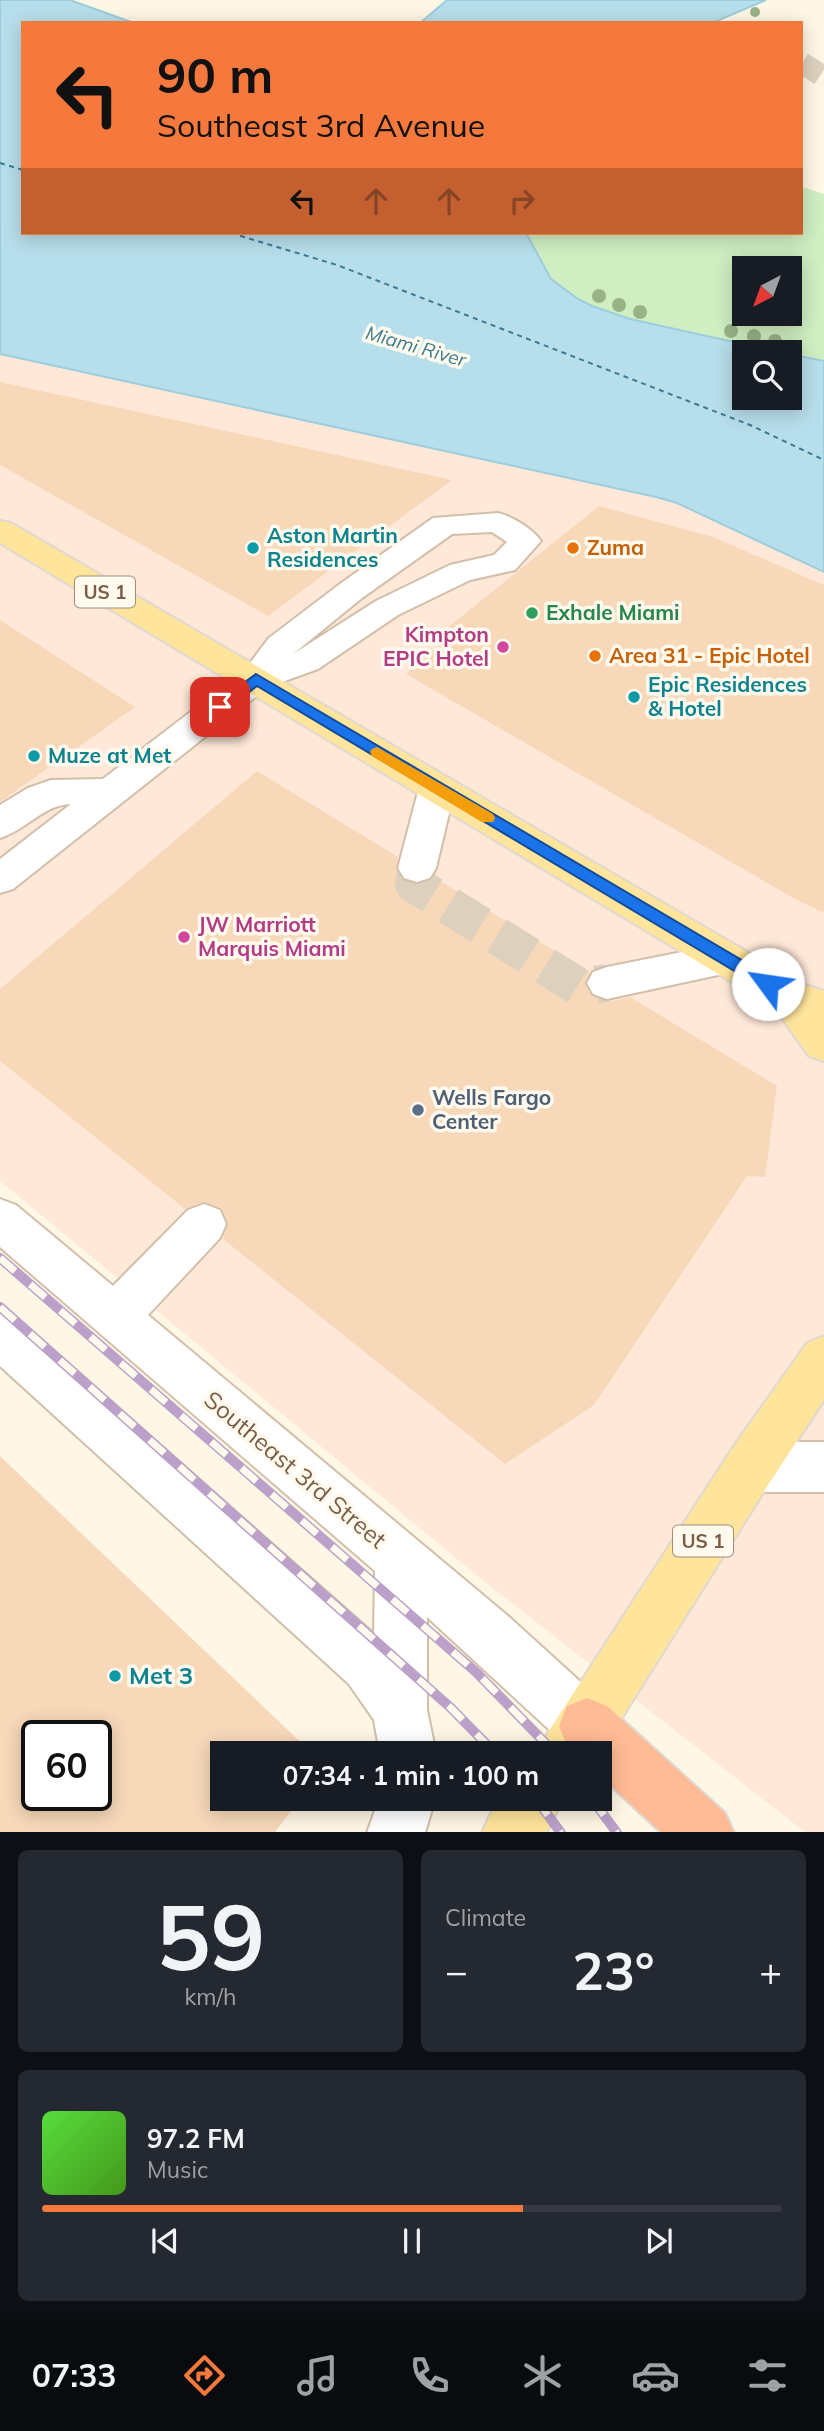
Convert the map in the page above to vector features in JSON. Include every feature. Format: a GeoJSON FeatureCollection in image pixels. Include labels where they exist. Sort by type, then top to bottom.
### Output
{"type":"FeatureCollection","features":[{"type":"Feature","properties":{"kind":"highway"},"geometry":{"type":"LineString","coordinates":[[577,1740],[705,1832]]}},
{"type":"Feature","properties":{"kind":"main road","name":"US 1"},"geometry":{"type":"LineString","coordinates":[[0,530],[727,959],[806,1001],[824,1044]]}},
{"type":"Feature","properties":{"kind":"main road","name":"US 1"},"geometry":{"type":"LineString","coordinates":[[577,1740],[750,1467],[824,1359]]}},
{"type":"Feature","properties":{"kind":"main road"},"geometry":{"type":"LineString","coordinates":[[511,1832],[526,1811]]}},
{"type":"Feature","properties":{"kind":"street"},"geometry":{"type":"LineString","coordinates":[[2,872],[111,793],[256,679],[281,646],[351,591],[444,525],[498,522],[526,541],[504,563],[461,572],[387,608],[306,661],[256,679]]}},
{"type":"Feature","properties":{"kind":"street"},"geometry":{"type":"LineString","coordinates":[[418,868],[437,788]]}},
{"type":"Feature","properties":{"kind":"street"},"geometry":{"type":"LineString","coordinates":[[0,824],[47,792],[69,789],[111,793]]}},
{"type":"Feature","properties":{"kind":"street"},"geometry":{"type":"LineString","coordinates":[[607,983],[727,959]]}},
{"type":"Feature","properties":{"kind":"street","name":"Southeast 3rd Street"},"geometry":{"type":"LineString","coordinates":[[0,1219],[489,1634],[577,1740]]}},
{"type":"Feature","properties":{"kind":"street"},"geometry":{"type":"LineString","coordinates":[[115,1317],[204,1224]]}},
{"type":"Feature","properties":{"kind":"street"},"geometry":{"type":"LineString","coordinates":[[0,1335],[368,1665],[404,1732]]}},
{"type":"Feature","properties":{"kind":"street"},"geometry":{"type":"LineString","coordinates":[[750,1467],[824,1467]]}},
{"type":"Feature","properties":{"kind":"street"},"geometry":{"type":"LineString","coordinates":[[401,1559],[404,1732]]}},
{"type":"Feature","properties":{"kind":"street"},"geometry":{"type":"LineString","coordinates":[[396,1832],[403,1811]]}},
{"type":"Feature","properties":{"kind":"shaded area"},"geometry":{"type":"Polygon","coordinates":[[[0,354],[656,497],[677,503],[824,572],[824,1832],[805,1832],[485,1582],[0,1181],[0,354]]]}},
{"type":"Feature","properties":{"kind":"green space"},"geometry":{"type":"Polygon","coordinates":[[[803,187],[824,194],[824,361],[802,356],[802,340],[732,341],[630,319],[578,299],[551,279],[527,235],[803,235],[803,187]]]}},
{"type":"Feature","properties":{"kind":"water","name":"Miami River"},"geometry":{"type":"Polygon","coordinates":[[[0,0],[70,0],[128,21],[21,21],[21,235],[527,235],[551,279],[578,299],[630,319],[732,342],[732,410],[802,410],[802,357],[824,361],[824,572],[677,503],[0,354],[0,0]]]}},
{"type":"Feature","properties":{"kind":"water"},"geometry":{"type":"Polygon","coordinates":[[[447,0],[766,0],[717,21],[422,21],[447,0]]]}},
{"type":"Feature","properties":{"kind":"building","name":"Aston Martin Residences"},"geometry":{"type":"Polygon","coordinates":[[[0,382],[452,480],[268,616],[0,465],[0,382]]]}},
{"type":"Feature","properties":{"kind":"building","name":"Epic Residences & Hotel"},"geometry":{"type":"Polygon","coordinates":[[[599,506],[713,537],[824,585],[824,913],[795,899],[406,674],[438,646],[430,642],[599,506]]]}},
{"type":"Feature","properties":{"kind":"building","name":"Muze at Met"},"geometry":{"type":"Polygon","coordinates":[[[0,620],[135,707],[0,802],[0,620]]]}},
{"type":"Feature","properties":{"kind":"building","name":"Wells Fargo Center"},"geometry":{"type":"Polygon","coordinates":[[[257,771],[398,857],[396,869],[403,881],[418,885],[433,877],[590,972],[585,984],[592,996],[608,1002],[630,997],[777,1086],[765,1177],[747,1176],[594,1405],[505,1464],[223,1239],[228,1223],[221,1208],[203,1202],[185,1209],[0,1061],[0,989],[257,771]]]}},
{"type":"Feature","properties":{"kind":"building","name":"Met 3"},"geometry":{"type":"Polygon","coordinates":[[[0,1456],[299,1741],[210,1741],[210,1811],[291,1811],[275,1832],[0,1832],[0,1456]]]}},
{"type":"Feature","properties":{"kind":"ferry route"},"geometry":{"type":"LineString","coordinates":[[0,163],[21,169]]}},
{"type":"Feature","properties":{"kind":"ferry route"},"geometry":{"type":"LineString","coordinates":[[238,235],[337,265],[750,425],[824,460]]}},
{"type":"Feature","properties":{"kind":"tunnel"},"geometry":{"type":"LineString","coordinates":[[803,64],[824,77]]}},
{"type":"Feature","properties":{"kind":"tunnel"},"geometry":{"type":"LineString","coordinates":[[417,868],[414,884],[579,987],[607,983]]}},
{"type":"Feature","properties":{"kind":"railway"},"geometry":{"type":"LineString","coordinates":[[0,1258],[476,1672],[543,1741]]}},
{"type":"Feature","properties":{"kind":"railway"},"geometry":{"type":"LineString","coordinates":[[0,1307],[451,1708],[483,1741]]}},
{"type":"Feature","properties":{"kind":"railway"},"geometry":{"type":"LineString","coordinates":[[545,1811],[560,1832]]}},
{"type":"Feature","properties":{"kind":"railway"},"geometry":{"type":"LineString","coordinates":[[601,1811],[616,1832]]}},
{"type":"Feature","properties":{"kind":"slow traffic"},"geometry":{"type":"LineString","coordinates":[[377,752],[488,818]]}},
{"type":"Feature","properties":{"kind":"place","name":"Aston Martin Residences"},"geometry":{"type":"Point","coordinates":[253,548]}},
{"type":"Feature","properties":{"kind":"place","name":"Zuma"},"geometry":{"type":"Point","coordinates":[573,548]}},
{"type":"Feature","properties":{"kind":"place","name":"Exhale Miami"},"geometry":{"type":"Point","coordinates":[532,613]}},
{"type":"Feature","properties":{"kind":"place","name":"Kimpton EPIC Hotel"},"geometry":{"type":"Point","coordinates":[503,647]}},
{"type":"Feature","properties":{"kind":"place","name":"Area 31 - Epic Hotel"},"geometry":{"type":"Point","coordinates":[595,656]}},
{"type":"Feature","properties":{"kind":"place","name":"Epic Residences & Hotel"},"geometry":{"type":"Point","coordinates":[634,697]}},
{"type":"Feature","properties":{"kind":"place","name":"Muze at Met"},"geometry":{"type":"Point","coordinates":[34,756]}},
{"type":"Feature","properties":{"kind":"place","name":"JW Marriott Marquis Miami"},"geometry":{"type":"Point","coordinates":[184,937]}},
{"type":"Feature","properties":{"kind":"place","name":"Wells Fargo Center"},"geometry":{"type":"Point","coordinates":[418,1110]}},
{"type":"Feature","properties":{"kind":"place","name":"Met 3"},"geometry":{"type":"Point","coordinates":[115,1676]}},
{"type":"Feature","properties":{"kind":"route"},"geometry":{"type":"LineString","coordinates":[[220,707],[256,679],[768,984]]}}]}
